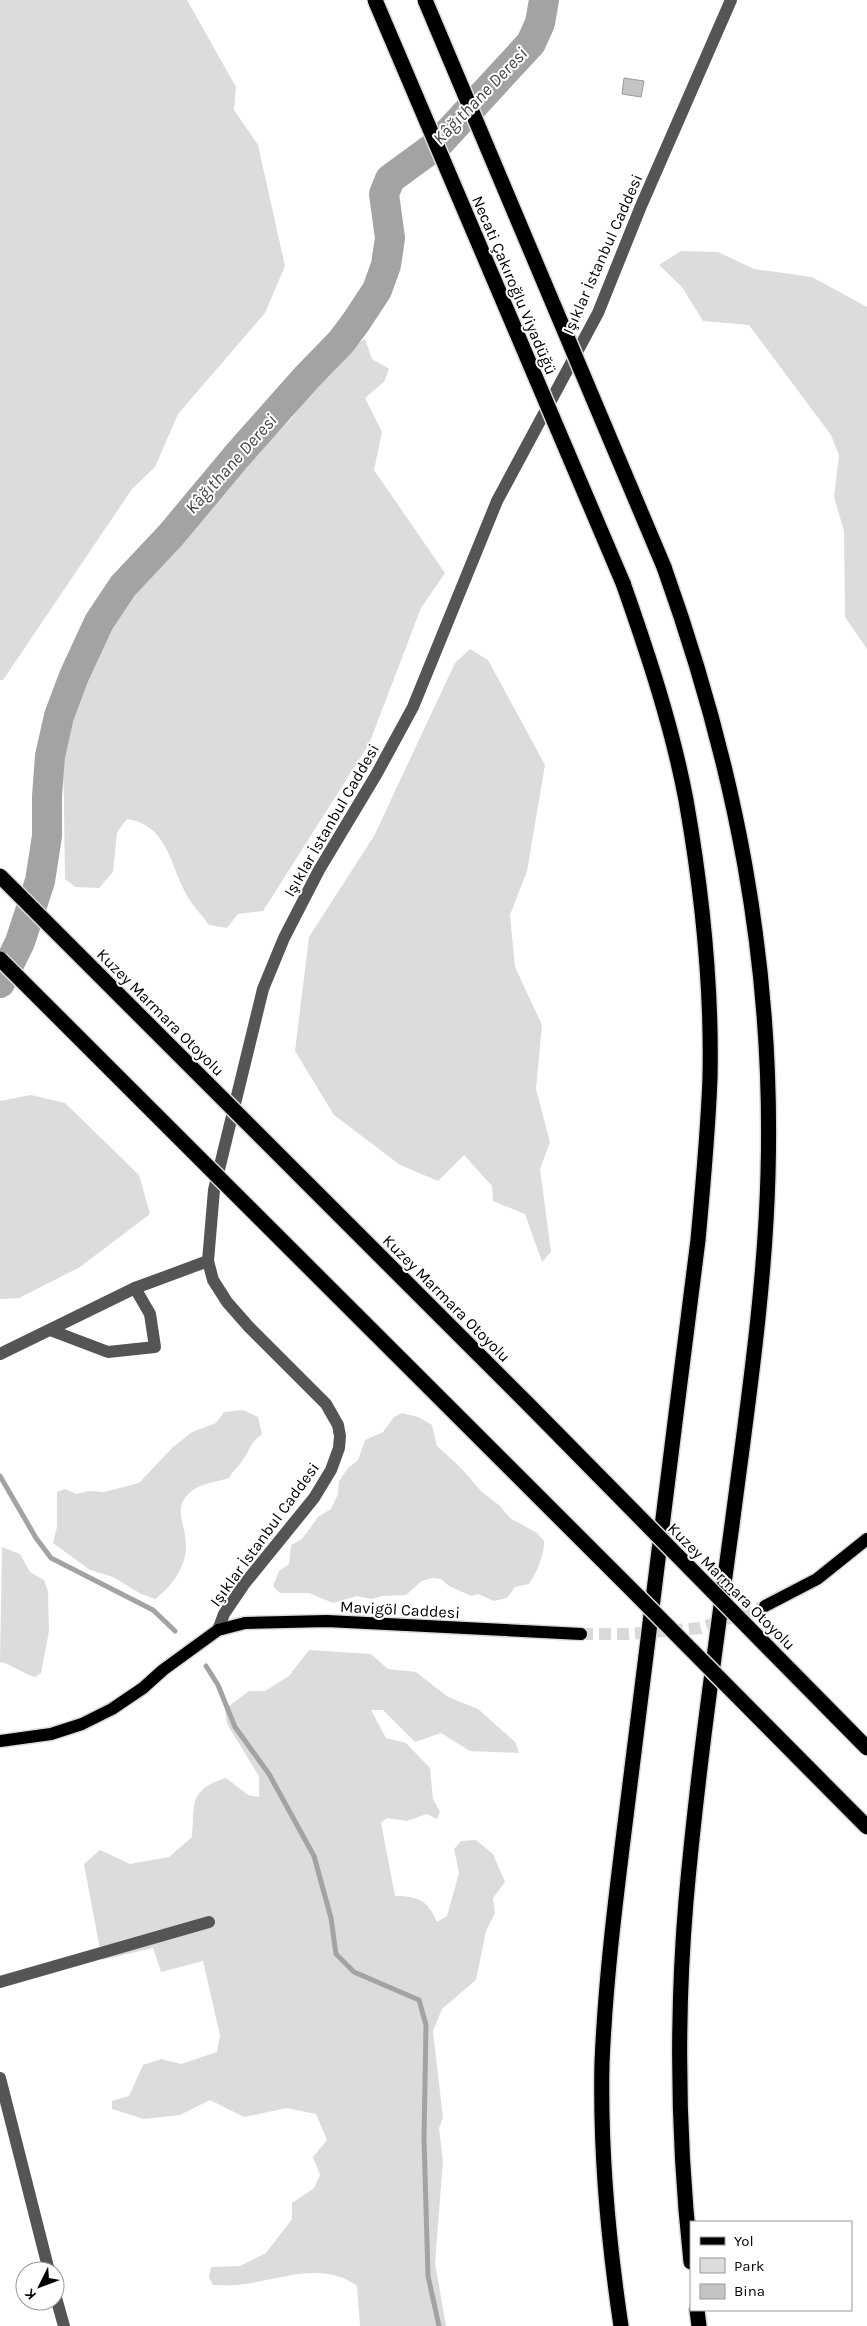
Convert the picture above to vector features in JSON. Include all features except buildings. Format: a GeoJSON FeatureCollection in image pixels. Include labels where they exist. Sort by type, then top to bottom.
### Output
{"type":"FeatureCollection","features":[{"type":"Feature","properties":{"kind":"highway","name":"Necati Çakıroğlu Viyadüğü"},"geometry":{"type":"LineString","coordinates":[[375,0],[623,583],[644,642],[665,712],[685,798],[696,857],[709,1020],[710,1078],[704,1180],[618,1874],[602,2063],[603,2162],[620,2326]]}},
{"type":"Feature","properties":{"kind":"highway","name":"Necati Çakıroğlu Viyadüğü"},"geometry":{"type":"LineString","coordinates":[[425,0],[664,567],[690,640],[711,709],[732,793],[745,862],[762,982],[768,1121],[766,1222],[753,1365],[726,1566],[686,1905],[681,2008],[681,2101],[682,2162],[690,2251]]}},
{"type":"Feature","properties":{"kind":"highway","name":"Kuzey Marmara Otoyolu"},"geometry":{"type":"LineString","coordinates":[[0,876],[530,1406],[867,1748]]}},
{"type":"Feature","properties":{"kind":"highway"},"geometry":{"type":"LineString","coordinates":[[0,959],[637,1594],[867,1827]]}},
{"type":"Feature","properties":{"kind":"highway"},"geometry":{"type":"LineString","coordinates":[[697,2311],[699,2326]]}},
{"type":"Feature","properties":{"kind":"main road"},"geometry":{"type":"LineString","coordinates":[[765,1606],[816,1578],[867,1539]]}},
{"type":"Feature","properties":{"kind":"main road","name":"Mavigöl Caddesi"},"geometry":{"type":"LineString","coordinates":[[218,1630],[245,1623],[327,1621],[581,1634]]}},
{"type":"Feature","properties":{"kind":"main road"},"geometry":{"type":"LineString","coordinates":[[0,1741],[51,1734],[82,1724],[112,1709],[218,1630]]}},
{"type":"Feature","properties":{"kind":"street","name":"Işıklar İstanbul Caddesi"},"geometry":{"type":"LineString","coordinates":[[218,1630],[224,1614],[245,1583],[314,1498],[331,1470],[339,1448],[340,1436],[338,1425],[326,1404],[249,1327],[227,1302],[213,1280],[208,1261],[214,1190],[255,1020],[284,938],[319,870],[376,775],[413,707],[497,501],[598,313],[641,206],[731,0]]}},
{"type":"Feature","properties":{"kind":"street"},"geometry":{"type":"LineString","coordinates":[[0,1354],[134,1288],[208,1261]]}},
{"type":"Feature","properties":{"kind":"street"},"geometry":{"type":"LineString","coordinates":[[50,1330],[108,1352],[155,1347],[150,1314],[134,1288]]}},
{"type":"Feature","properties":{"kind":"street"},"geometry":{"type":"LineString","coordinates":[[0,1982],[209,1922]]}},
{"type":"Feature","properties":{"kind":"street"},"geometry":{"type":"LineString","coordinates":[[0,2078],[46,2261]]}},
{"type":"Feature","properties":{"kind":"street"},"geometry":{"type":"LineString","coordinates":[[60,2311],[64,2326]]}},
{"type":"Feature","properties":{"kind":"green space"},"geometry":{"type":"Polygon","coordinates":[[[0,0],[187,0],[236,87],[234,110],[258,145],[285,266],[265,313],[178,414],[155,467],[132,489],[3,680],[0,680],[0,0]]]}},
{"type":"Feature","properties":{"kind":"green space"},"geometry":{"type":"Polygon","coordinates":[[[681,251],[718,252],[754,269],[812,277],[867,307],[867,649],[845,617],[844,531],[834,497],[839,455],[831,435],[749,325],[703,321],[682,287],[659,265],[681,251]]]}},
{"type":"Feature","properties":{"kind":"green space"},"geometry":{"type":"Polygon","coordinates":[[[365,339],[372,359],[389,369],[384,382],[365,398],[382,432],[374,470],[445,573],[421,608],[369,744],[263,911],[238,914],[227,928],[209,925],[186,895],[170,856],[158,836],[150,828],[127,819],[117,832],[113,872],[99,888],[75,887],[65,879],[63,745],[85,659],[148,564],[292,418],[337,355],[365,339]]]}},
{"type":"Feature","properties":{"kind":"green space"},"geometry":{"type":"Polygon","coordinates":[[[470,649],[488,660],[545,765],[527,871],[510,915],[515,967],[542,1025],[536,1089],[550,1142],[540,1169],[551,1252],[542,1262],[525,1214],[493,1201],[492,1186],[464,1155],[438,1181],[400,1165],[334,1115],[295,1051],[309,937],[374,836],[455,663],[470,649]]]}},
{"type":"Feature","properties":{"kind":"green space"},"geometry":{"type":"Polygon","coordinates":[[[31,1095],[65,1103],[139,1175],[150,1214],[80,1267],[19,1298],[0,1299],[0,1101],[31,1095]]]}},
{"type":"Feature","properties":{"kind":"green space"},"geometry":{"type":"Polygon","coordinates":[[[243,1410],[258,1417],[262,1434],[252,1444],[229,1478],[196,1488],[183,1500],[181,1514],[186,1544],[184,1560],[173,1582],[155,1599],[141,1594],[113,1577],[90,1570],[53,1543],[57,1527],[57,1492],[65,1489],[76,1494],[89,1491],[104,1492],[139,1483],[172,1448],[192,1432],[216,1423],[224,1412],[243,1410]]]}},
{"type":"Feature","properties":{"kind":"green space"},"geometry":{"type":"Polygon","coordinates":[[[402,1413],[418,1417],[432,1425],[437,1446],[461,1468],[482,1492],[500,1506],[510,1518],[537,1533],[544,1541],[540,1563],[529,1584],[515,1587],[507,1598],[494,1601],[478,1594],[471,1596],[449,1586],[441,1579],[432,1578],[422,1581],[406,1595],[382,1596],[371,1599],[357,1596],[333,1603],[309,1593],[280,1593],[273,1586],[279,1571],[289,1564],[291,1545],[302,1539],[318,1517],[331,1509],[338,1494],[339,1481],[348,1468],[358,1460],[365,1440],[383,1432],[394,1417],[402,1413]]]}},
{"type":"Feature","properties":{"kind":"green space"},"geometry":{"type":"Polygon","coordinates":[[[2,1547],[20,1554],[30,1572],[44,1580],[48,1591],[49,1631],[41,1673],[35,1677],[0,1662],[2,1547]]]}},
{"type":"Feature","properties":{"kind":"green space"},"geometry":{"type":"Polygon","coordinates":[[[309,1650],[371,1654],[388,1669],[416,1672],[448,1697],[478,1709],[515,1742],[519,1753],[470,1751],[441,1733],[415,1742],[383,1710],[371,1710],[386,1738],[406,1743],[430,1768],[433,1799],[440,1812],[437,1819],[427,1814],[407,1821],[387,1818],[381,1823],[395,1896],[416,1898],[426,1904],[437,1922],[447,1916],[459,1873],[454,1849],[461,1841],[476,1840],[493,1854],[505,1882],[493,1898],[495,1913],[486,1931],[476,1980],[442,2009],[433,2031],[443,2118],[439,2128],[443,2162],[435,2263],[446,2326],[360,2326],[357,2286],[330,2274],[302,2274],[241,2285],[213,2285],[209,2278],[211,2267],[240,2266],[266,2253],[292,2219],[292,2203],[314,2188],[320,2175],[313,2157],[327,2140],[316,2114],[287,2108],[244,2117],[210,2100],[180,2115],[144,2119],[112,2109],[112,2101],[129,2096],[143,2065],[161,2059],[181,2064],[217,2052],[220,2035],[203,1961],[161,1972],[153,1948],[102,1960],[84,1864],[100,1850],[130,1864],[169,1857],[192,1837],[194,1807],[199,1793],[226,1778],[248,1795],[259,1797],[259,1776],[227,1724],[225,1709],[249,1691],[265,1691],[289,1676],[309,1650]]]}},
{"type":"Feature","properties":{"kind":"waterway","name":"Kâğıthane Deresi"},"geometry":{"type":"LineString","coordinates":[[0,983],[20,942],[40,881],[47,836],[50,756],[59,716],[74,676],[99,622],[123,586],[171,535],[236,457],[307,377],[341,342],[356,322],[377,290],[386,265],[390,238],[384,194],[390,179],[438,144],[531,43],[540,23],[544,0]]}},
{"type":"Feature","properties":{"kind":"waterway"},"geometry":{"type":"LineString","coordinates":[[0,1476],[36,1538],[51,1558],[153,1610],[175,1631]]}},
{"type":"Feature","properties":{"kind":"waterway"},"geometry":{"type":"LineString","coordinates":[[206,1666],[218,1685],[235,1727],[269,1774],[314,1856],[331,1918],[336,1954],[354,1972],[419,2000],[426,2025],[424,2139],[428,2276],[439,2326]]}},
{"type":"Feature","properties":{"kind":"tunnel"},"geometry":{"type":"LineString","coordinates":[[581,1634],[628,1634],[700,1628],[765,1606]]}}]}
